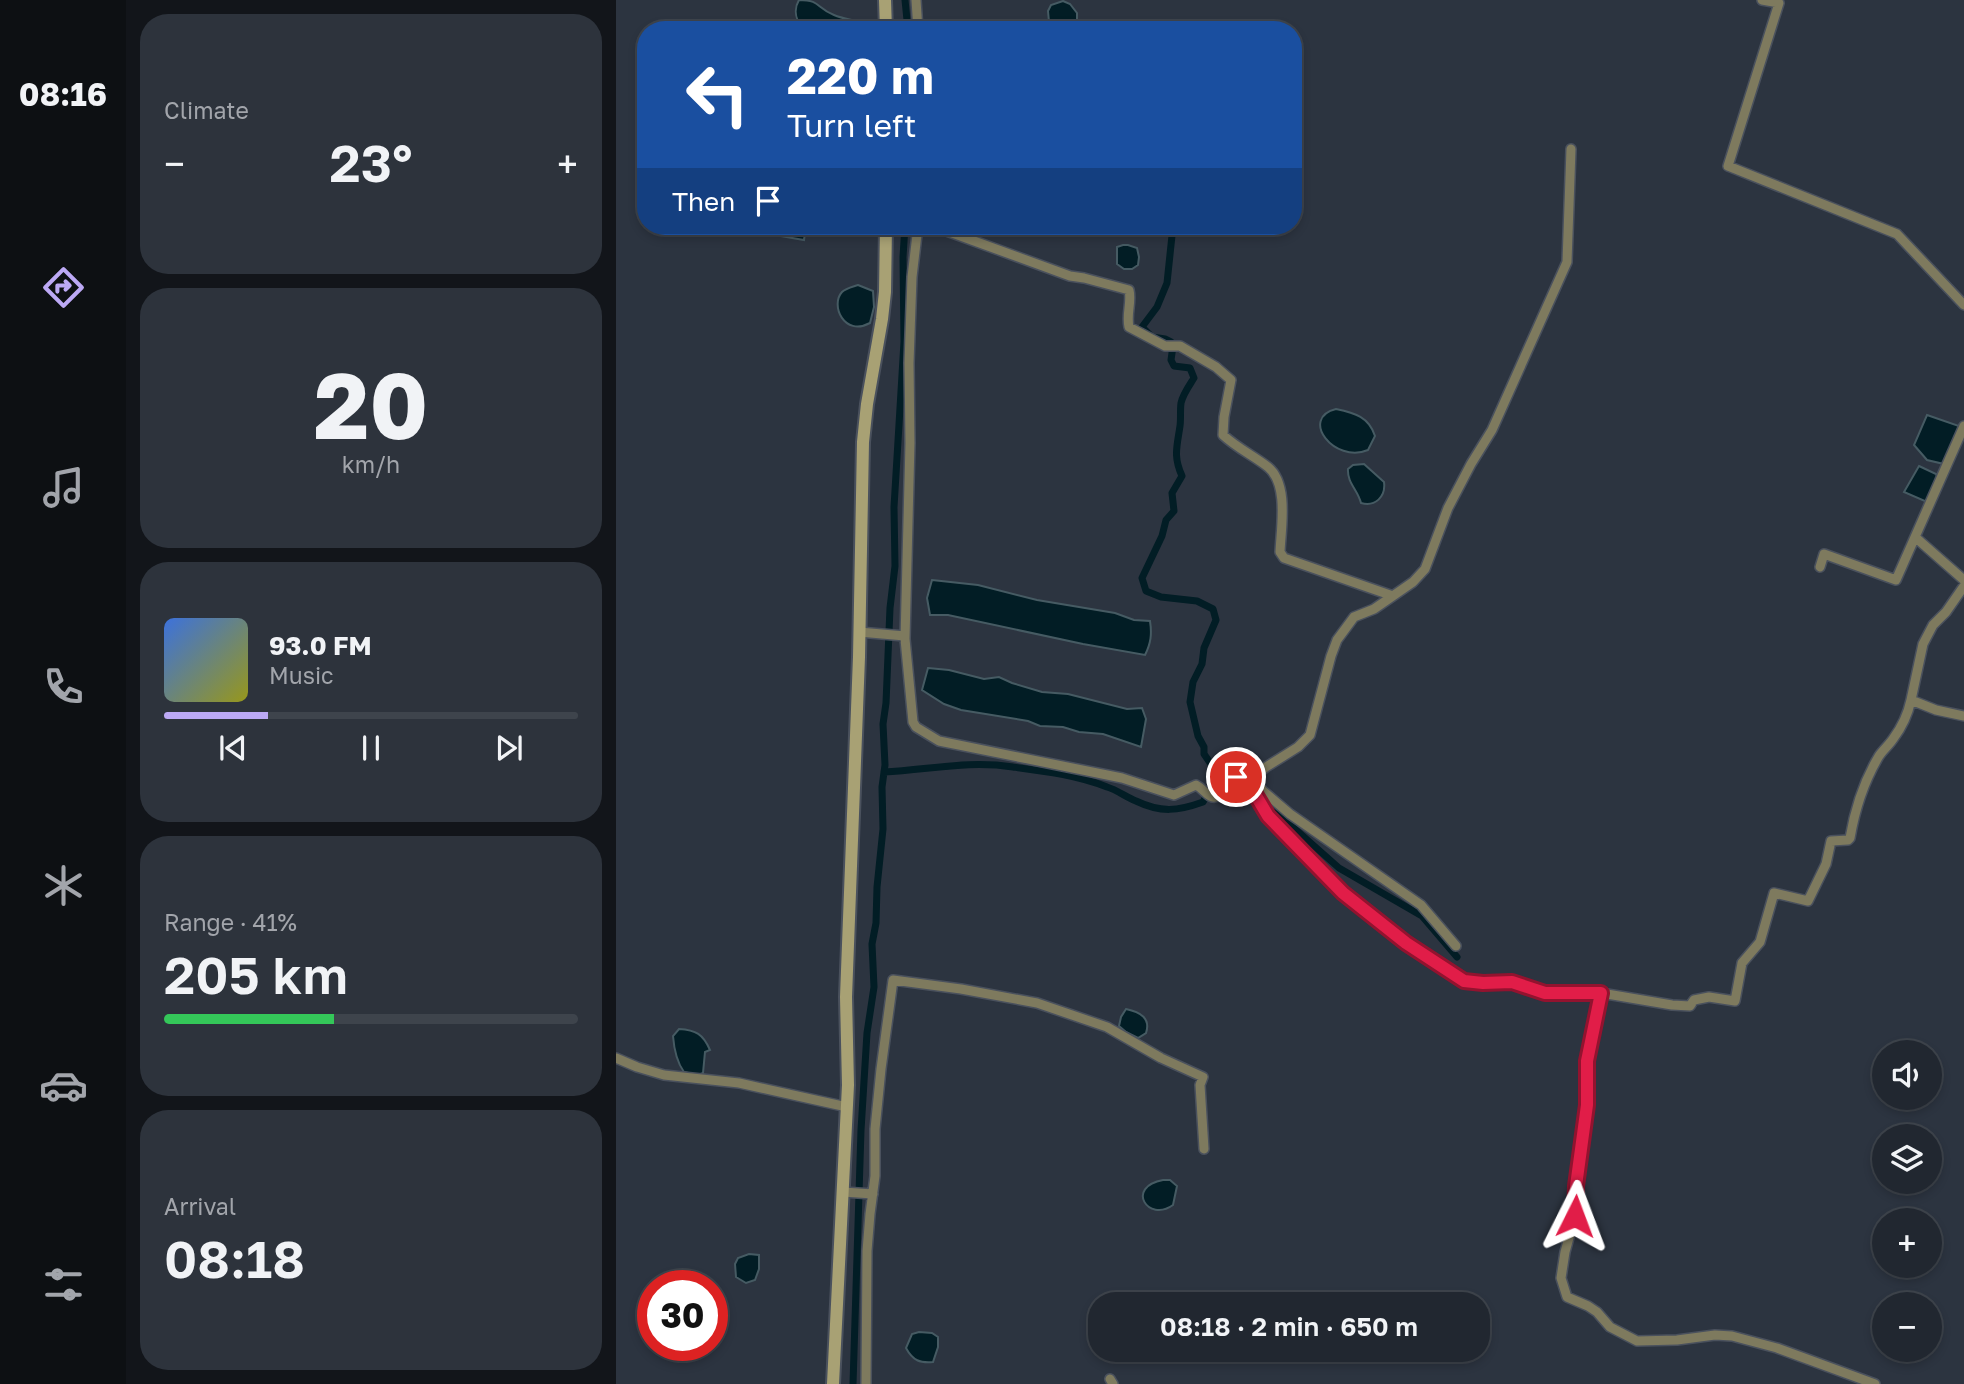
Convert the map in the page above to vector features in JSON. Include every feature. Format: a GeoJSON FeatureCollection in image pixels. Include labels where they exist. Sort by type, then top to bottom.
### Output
{"type":"FeatureCollection","features":[{"type":"Feature","properties":{"kind":"street"},"geometry":{"type":"LineString","coordinates":[[885,0],[886,21]]}},
{"type":"Feature","properties":{"kind":"street"},"geometry":{"type":"LineString","coordinates":[[916,0],[917,21]]}},
{"type":"Feature","properties":{"kind":"street"},"geometry":{"type":"LineString","coordinates":[[1762,0],[1779,3],[1728,166],[1897,234],[1964,305]]}},
{"type":"Feature","properties":{"kind":"street"},"geometry":{"type":"LineString","coordinates":[[1455,946],[1421,905],[1300,821],[1263,791],[1256,780],[1259,772],[1310,735],[1331,656],[1337,640],[1354,617],[1374,609],[1420,576],[1425,569],[1448,508],[1492,430],[1567,262],[1571,149]]}},
{"type":"Feature","properties":{"kind":"street"},"geometry":{"type":"LineString","coordinates":[[834,1384],[847,1107],[846,997],[866,632],[864,434],[871,374],[884,306],[886,235]]}},
{"type":"Feature","properties":{"kind":"street"},"geometry":{"type":"LineString","coordinates":[[917,235],[912,277],[909,363],[910,498],[903,636],[913,722],[916,727],[928,736],[961,746],[1122,778],[1174,795],[1196,785],[1211,797],[1216,797],[1232,779],[1240,778],[1259,799],[1268,816],[1343,893],[1406,943],[1464,981],[1512,982],[1545,993],[1601,993],[1681,1006],[1690,1006],[1694,1000],[1709,997],[1735,1001],[1742,963],[1760,942],[1774,893],[1808,901],[1826,864],[1831,841],[1850,838],[1858,802],[1870,773],[1905,720],[1923,645],[1933,625],[1964,586]]}},
{"type":"Feature","properties":{"kind":"street"},"geometry":{"type":"LineString","coordinates":[[958,235],[1070,276],[1129,290],[1129,327],[1165,346],[1180,346],[1216,367],[1231,380],[1223,435],[1274,472],[1281,494],[1280,552],[1284,558],[1393,596]]}},
{"type":"Feature","properties":{"kind":"street"},"geometry":{"type":"LineString","coordinates":[[1820,567],[1824,554],[1896,580],[1962,437],[1964,426]]}},
{"type":"Feature","properties":{"kind":"street"},"geometry":{"type":"LineString","coordinates":[[1915,537],[1964,580]]}},
{"type":"Feature","properties":{"kind":"street"},"geometry":{"type":"LineString","coordinates":[[866,632],[903,636]]}},
{"type":"Feature","properties":{"kind":"street"},"geometry":{"type":"LineString","coordinates":[[1911,699],[1936,710],[1964,716]]}},
{"type":"Feature","properties":{"kind":"street"},"geometry":{"type":"LineString","coordinates":[[866,1384],[867,1251],[875,1176],[875,1129],[894,980],[1037,1003],[1107,1027],[1161,1058],[1203,1077],[1200,1085],[1204,1149]]}},
{"type":"Feature","properties":{"kind":"street"},"geometry":{"type":"LineString","coordinates":[[1601,993],[1587,1061],[1587,1105],[1576,1186],[1575,1216],[1561,1278],[1567,1297],[1588,1306],[1610,1327],[1637,1341],[1732,1336],[1777,1348],[1875,1384]]}},
{"type":"Feature","properties":{"kind":"street"},"geometry":{"type":"LineString","coordinates":[[616,1058],[664,1075],[739,1083],[847,1107]]}},
{"type":"Feature","properties":{"kind":"street"},"geometry":{"type":"LineString","coordinates":[[843,1192],[873,1194]]}},
{"type":"Feature","properties":{"kind":"water"},"geometry":{"type":"Polygon","coordinates":[[[799,0],[811,1],[834,15],[855,21],[798,21],[796,8],[799,0]]]}},
{"type":"Feature","properties":{"kind":"water"},"geometry":{"type":"Polygon","coordinates":[[[1063,1],[1070,4],[1077,13],[1077,21],[1049,21],[1048,11],[1051,5],[1063,1]]]}},
{"type":"Feature","properties":{"kind":"water"},"geometry":{"type":"Polygon","coordinates":[[[775,235],[805,235],[804,240],[775,235]]]}},
{"type":"Feature","properties":{"kind":"water"},"geometry":{"type":"Polygon","coordinates":[[[1123,245],[1137,248],[1138,265],[1132,269],[1124,269],[1117,264],[1117,247],[1123,245]]]}},
{"type":"Feature","properties":{"kind":"water"},"geometry":{"type":"Polygon","coordinates":[[[858,285],[873,291],[874,307],[870,323],[853,326],[842,318],[838,304],[842,292],[858,285]]]}},
{"type":"Feature","properties":{"kind":"water"},"geometry":{"type":"Polygon","coordinates":[[[1336,409],[1355,414],[1369,424],[1375,436],[1368,450],[1355,453],[1343,451],[1325,438],[1321,421],[1325,414],[1336,409]]]}},
{"type":"Feature","properties":{"kind":"water"},"geometry":{"type":"Polygon","coordinates":[[[1927,415],[1959,426],[1944,464],[1927,460],[1914,445],[1927,415]]]}},
{"type":"Feature","properties":{"kind":"water"},"geometry":{"type":"Polygon","coordinates":[[[1364,464],[1384,482],[1381,496],[1371,504],[1361,503],[1348,474],[1348,469],[1353,465],[1364,464]]]}},
{"type":"Feature","properties":{"kind":"water"},"geometry":{"type":"Polygon","coordinates":[[[1919,466],[1936,474],[1938,479],[1927,502],[1904,492],[1919,466]]]}},
{"type":"Feature","properties":{"kind":"water"},"geometry":{"type":"Polygon","coordinates":[[[932,580],[978,585],[1037,600],[1150,621],[1149,646],[1145,655],[948,615],[930,615],[927,598],[932,580]]]}},
{"type":"Feature","properties":{"kind":"water"},"geometry":{"type":"Polygon","coordinates":[[[928,668],[984,679],[999,677],[1042,692],[1068,694],[1127,709],[1142,708],[1146,719],[1141,747],[1103,734],[1040,726],[1028,721],[961,710],[944,704],[922,690],[928,668]]]}},
{"type":"Feature","properties":{"kind":"water"},"geometry":{"type":"Polygon","coordinates":[[[1126,1009],[1140,1014],[1146,1020],[1146,1033],[1138,1038],[1119,1026],[1126,1009]]]}},
{"type":"Feature","properties":{"kind":"water"},"geometry":{"type":"Polygon","coordinates":[[[679,1029],[698,1034],[710,1050],[705,1052],[703,1073],[698,1075],[684,1072],[681,1068],[673,1036],[679,1029]]]}},
{"type":"Feature","properties":{"kind":"water"},"geometry":{"type":"Polygon","coordinates":[[[1170,1180],[1177,1186],[1173,1205],[1156,1210],[1144,1202],[1143,1196],[1145,1189],[1151,1184],[1170,1180]]]}},
{"type":"Feature","properties":{"kind":"water"},"geometry":{"type":"Polygon","coordinates":[[[749,1254],[759,1255],[759,1269],[755,1280],[746,1283],[736,1277],[735,1264],[738,1258],[749,1254]]]}},
{"type":"Feature","properties":{"kind":"water"},"geometry":{"type":"Polygon","coordinates":[[[932,1333],[938,1337],[933,1362],[917,1360],[906,1348],[912,1334],[932,1333]]]}},
{"type":"Feature","properties":{"kind":"waterway"},"geometry":{"type":"LineString","coordinates":[[905,0],[907,21]]}},
{"type":"Feature","properties":{"kind":"waterway"},"geometry":{"type":"LineString","coordinates":[[853,1384],[861,1130],[867,1033],[874,987],[872,944],[883,829],[883,724],[895,566],[894,507],[904,342],[904,235]]}},
{"type":"Feature","properties":{"kind":"waterway"},"geometry":{"type":"LineString","coordinates":[[1171,342],[1152,337],[1142,327],[1157,307],[1167,283],[1172,235]]}},
{"type":"Feature","properties":{"kind":"waterway"},"geometry":{"type":"LineString","coordinates":[[1173,346],[1171,360],[1174,366],[1190,368],[1194,378],[1181,403],[1177,463],[1182,476],[1172,493],[1174,511],[1166,520],[1162,536],[1142,578],[1146,591],[1161,597],[1197,601],[1213,609],[1216,620],[1204,648],[1202,664],[1193,682],[1190,702],[1204,754],[1215,770],[1242,774],[1262,798],[1339,868],[1422,916],[1457,957]]}},
{"type":"Feature","properties":{"kind":"waterway"},"geometry":{"type":"LineString","coordinates":[[884,772],[996,765],[1084,779],[1111,788],[1145,805],[1170,809],[1203,802],[1223,772]]}},
{"type":"Feature","properties":{"kind":"route"},"geometry":{"type":"LineString","coordinates":[[1236,777],[1255,794],[1268,816],[1343,893],[1406,943],[1464,981],[1512,982],[1545,993],[1601,993],[1587,1061],[1587,1105],[1576,1186],[1575,1216]]}}]}
